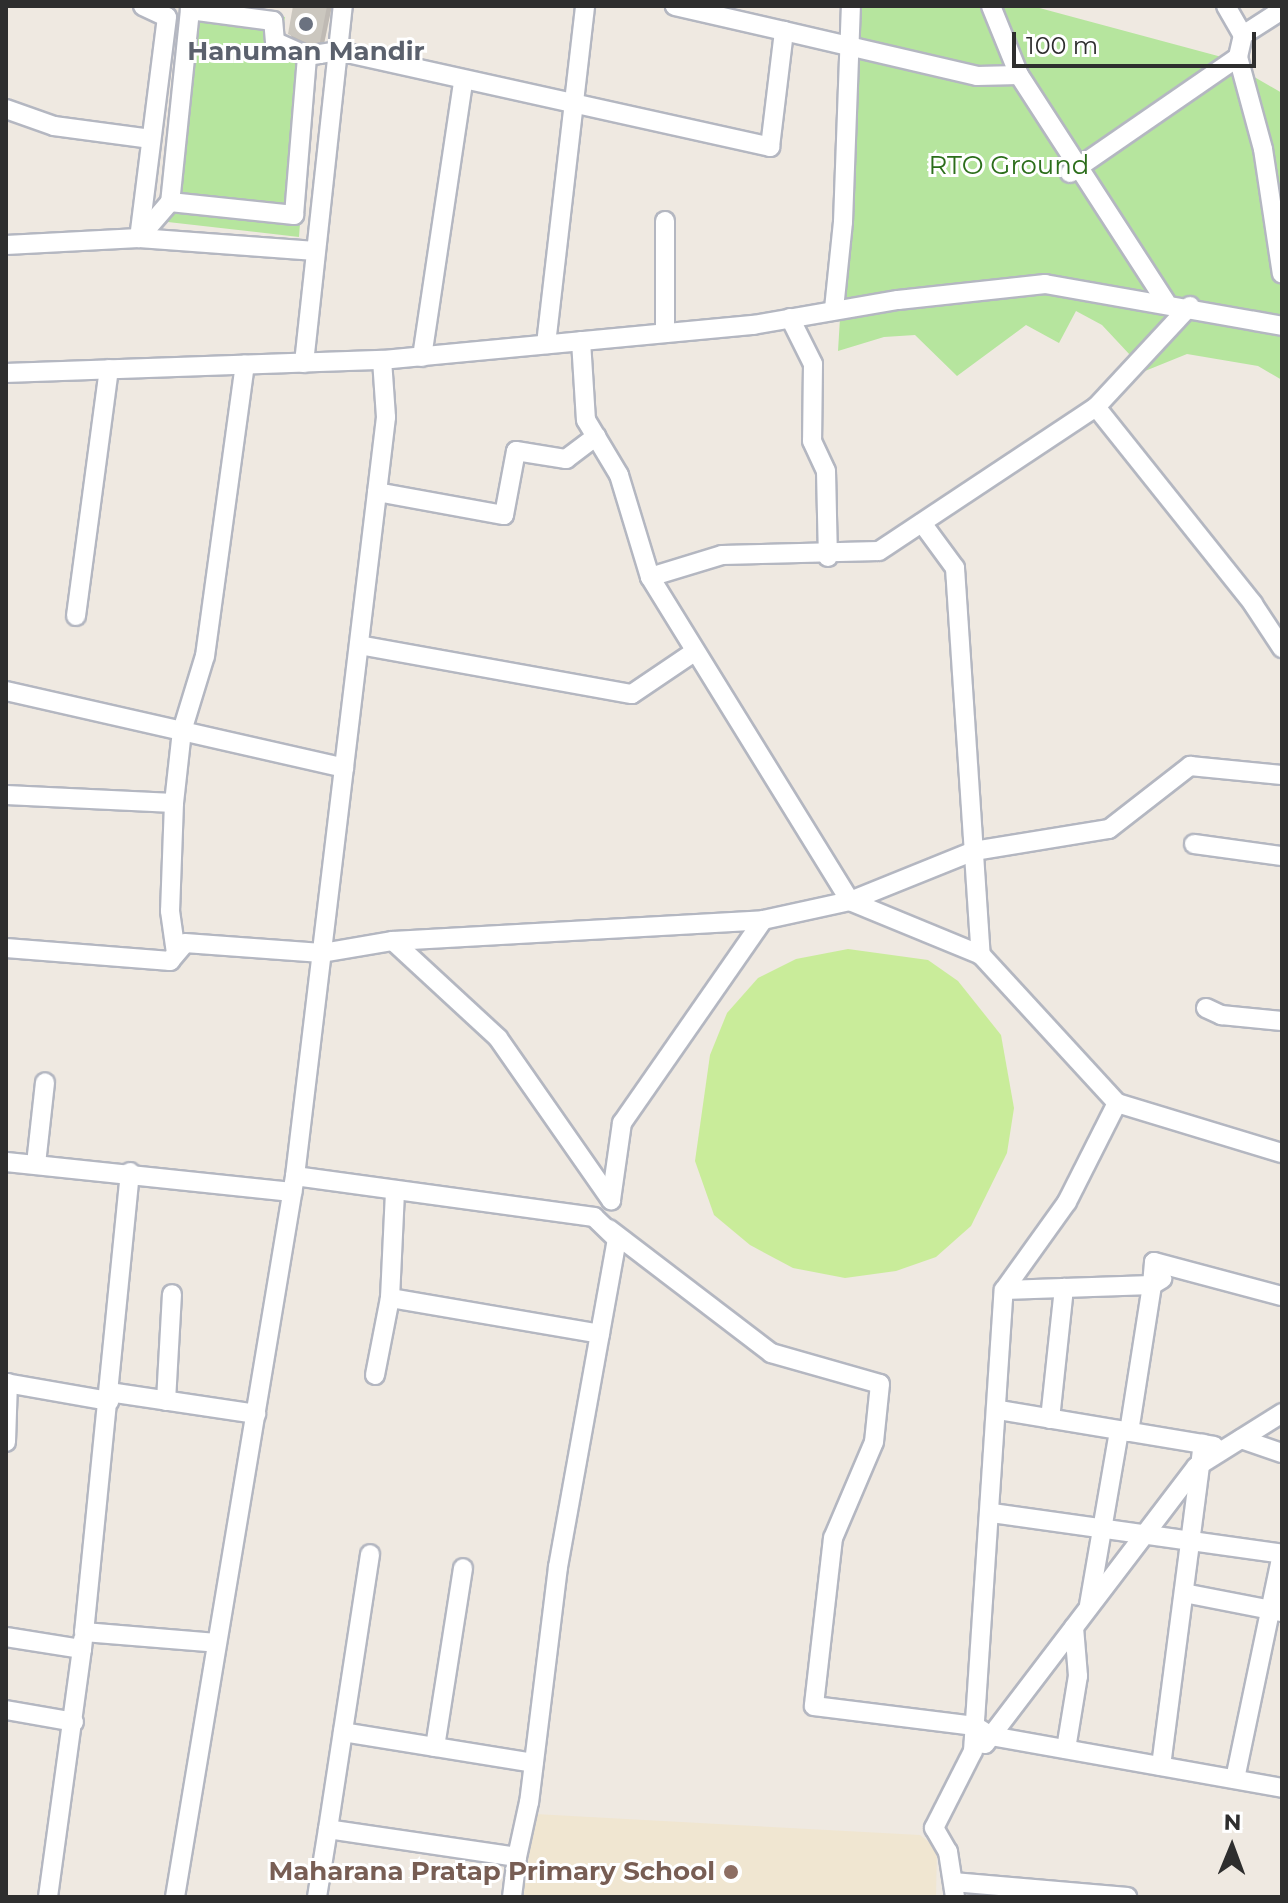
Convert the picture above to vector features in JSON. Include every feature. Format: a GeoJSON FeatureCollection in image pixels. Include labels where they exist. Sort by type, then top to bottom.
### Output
{"type":"FeatureCollection","features":[{"type":"Feature","properties":{"kind":"street"},"geometry":{"type":"LineString","coordinates":[[143,6],[167,17],[190,10],[273,21],[275,42],[307,56],[338,51],[463,82],[770,147],[784,31]]}},
{"type":"Feature","properties":{"kind":"street"},"geometry":{"type":"LineString","coordinates":[[304,363],[343,6]]}},
{"type":"Feature","properties":{"kind":"street"},"geometry":{"type":"LineString","coordinates":[[546,344],[585,6]]}},
{"type":"Feature","properties":{"kind":"street"},"geometry":{"type":"LineString","coordinates":[[675,6],[850,43],[977,76],[1019,75]]}},
{"type":"Feature","properties":{"kind":"street"},"geometry":{"type":"LineString","coordinates":[[834,309],[851,6]]}},
{"type":"Feature","properties":{"kind":"street"},"geometry":{"type":"LineString","coordinates":[[991,6],[1019,75],[1074,170],[1166,302]]}},
{"type":"Feature","properties":{"kind":"street"},"geometry":{"type":"LineString","coordinates":[[1226,6],[1243,35],[1238,57],[1263,149],[1282,274]]}},
{"type":"Feature","properties":{"kind":"street"},"geometry":{"type":"LineString","coordinates":[[139,238],[170,202],[190,10]]}},
{"type":"Feature","properties":{"kind":"street"},"geometry":{"type":"LineString","coordinates":[[1243,35],[1282,10]]}},
{"type":"Feature","properties":{"kind":"street"},"geometry":{"type":"LineString","coordinates":[[139,238],[167,17]]}},
{"type":"Feature","properties":{"kind":"street"},"geometry":{"type":"LineString","coordinates":[[307,56],[294,215],[316,251]]}},
{"type":"Feature","properties":{"kind":"street"},"geometry":{"type":"LineString","coordinates":[[1074,170],[1238,57]]}},
{"type":"Feature","properties":{"kind":"street"},"geometry":{"type":"LineString","coordinates":[[422,357],[463,82]]}},
{"type":"Feature","properties":{"kind":"street"},"geometry":{"type":"LineString","coordinates":[[6,109],[54,126],[151,139]]}},
{"type":"Feature","properties":{"kind":"street"},"geometry":{"type":"LineString","coordinates":[[170,202],[294,215]]}},
{"type":"Feature","properties":{"kind":"street"},"geometry":{"type":"LineString","coordinates":[[665,221],[665,333]]}},
{"type":"Feature","properties":{"kind":"street"},"geometry":{"type":"LineString","coordinates":[[6,245],[139,238],[316,251]]}},
{"type":"Feature","properties":{"kind":"street"},"geometry":{"type":"LineString","coordinates":[[6,373],[422,357],[665,333],[1045,284],[1190,306],[1282,326]]}},
{"type":"Feature","properties":{"kind":"street"},"geometry":{"type":"LineString","coordinates":[[650,577],[722,555],[828,557],[879,551],[1096,407],[1190,306]]}},
{"type":"Feature","properties":{"kind":"street"},"geometry":{"type":"LineString","coordinates":[[790,318],[813,364],[812,441],[826,471],[828,557]]}},
{"type":"Feature","properties":{"kind":"street"},"geometry":{"type":"LineString","coordinates":[[581,341],[586,420],[619,475],[650,577],[850,901],[981,955],[1117,1103],[1282,1153]]}},
{"type":"Feature","properties":{"kind":"street"},"geometry":{"type":"LineString","coordinates":[[175,1897],[294,1184],[386,417],[382,360]]}},
{"type":"Feature","properties":{"kind":"street"},"geometry":{"type":"LineString","coordinates":[[176,953],[170,911],[174,803],[182,731],[205,656],[245,365]]}},
{"type":"Feature","properties":{"kind":"street"},"geometry":{"type":"LineString","coordinates":[[76,616],[109,369]]}},
{"type":"Feature","properties":{"kind":"street"},"geometry":{"type":"LineString","coordinates":[[1096,407],[1253,604],[1282,648]]}},
{"type":"Feature","properties":{"kind":"street"},"geometry":{"type":"LineString","coordinates":[[377,492],[504,515],[516,451],[566,459],[596,436]]}},
{"type":"Feature","properties":{"kind":"street"},"geometry":{"type":"LineString","coordinates":[[922,523],[955,568],[981,955]]}},
{"type":"Feature","properties":{"kind":"street"},"geometry":{"type":"LineString","coordinates":[[359,645],[632,694],[694,652]]}},
{"type":"Feature","properties":{"kind":"street"},"geometry":{"type":"LineString","coordinates":[[6,691],[344,768]]}},
{"type":"Feature","properties":{"kind":"street"},"geometry":{"type":"LineString","coordinates":[[6,948],[170,961],[185,943],[322,953],[393,941],[763,920],[850,901],[974,851],[1109,829],[1190,766],[1282,775]]}},
{"type":"Feature","properties":{"kind":"street"},"geometry":{"type":"LineString","coordinates":[[6,795],[174,803]]}},
{"type":"Feature","properties":{"kind":"street"},"geometry":{"type":"LineString","coordinates":[[1194,844],[1282,856]]}},
{"type":"Feature","properties":{"kind":"street"},"geometry":{"type":"LineString","coordinates":[[393,941],[498,1038],[611,1200],[622,1123],[763,920]]}},
{"type":"Feature","properties":{"kind":"street"},"geometry":{"type":"LineString","coordinates":[[1206,1008],[1221,1015],[1282,1021]]}},
{"type":"Feature","properties":{"kind":"street"},"geometry":{"type":"LineString","coordinates":[[36,1164],[45,1082]]}},
{"type":"Feature","properties":{"kind":"street"},"geometry":{"type":"LineString","coordinates":[[1117,1103],[1067,1202],[1004,1290],[999,1410],[973,1751],[934,1828],[948,1852],[954,1889],[1127,1897]]}},
{"type":"Feature","properties":{"kind":"street"},"geometry":{"type":"LineString","coordinates":[[6,1162],[395,1190],[594,1217],[771,1353],[880,1384],[874,1442],[833,1538],[814,1706],[975,1726],[991,1736],[1282,1788]]}},
{"type":"Feature","properties":{"kind":"street"},"geometry":{"type":"LineString","coordinates":[[48,1897],[74,1722],[130,1172]]}},
{"type":"Feature","properties":{"kind":"street"},"geometry":{"type":"LineString","coordinates":[[375,1375],[390,1298],[395,1190]]}},
{"type":"Feature","properties":{"kind":"street"},"geometry":{"type":"LineString","coordinates":[[512,1897],[534,1763],[558,1567],[617,1239],[594,1217]]}},
{"type":"Feature","properties":{"kind":"street"},"geometry":{"type":"LineString","coordinates":[[1088,1609],[1154,1262],[1282,1296]]}},
{"type":"Feature","properties":{"kind":"street"},"geometry":{"type":"LineString","coordinates":[[1004,1290],[1152,1285]]}},
{"type":"Feature","properties":{"kind":"street"},"geometry":{"type":"LineString","coordinates":[[1050,1419],[1064,1288]]}},
{"type":"Feature","properties":{"kind":"street"},"geometry":{"type":"LineString","coordinates":[[166,1401],[172,1294]]}},
{"type":"Feature","properties":{"kind":"street"},"geometry":{"type":"LineString","coordinates":[[390,1298],[600,1334]]}},
{"type":"Feature","properties":{"kind":"street"},"geometry":{"type":"LineString","coordinates":[[6,1442],[7,1383],[256,1414]]}},
{"type":"Feature","properties":{"kind":"street"},"geometry":{"type":"LineString","coordinates":[[999,1410],[1203,1444],[1234,1443],[1282,1453]]}},
{"type":"Feature","properties":{"kind":"street"},"geometry":{"type":"LineString","coordinates":[[1196,1467],[1282,1413]]}},
{"type":"Feature","properties":{"kind":"street"},"geometry":{"type":"LineString","coordinates":[[973,1751],[991,1736],[1148,1533],[1196,1467],[1203,1444]]}},
{"type":"Feature","properties":{"kind":"street"},"geometry":{"type":"LineString","coordinates":[[1161,1766],[1200,1483],[1196,1467]]}},
{"type":"Feature","properties":{"kind":"street"},"geometry":{"type":"LineString","coordinates":[[992,1513],[1103,1526],[1282,1554],[1274,1610],[1235,1779]]}},
{"type":"Feature","properties":{"kind":"street"},"geometry":{"type":"LineString","coordinates":[[317,1897],[370,1554]]}},
{"type":"Feature","properties":{"kind":"street"},"geometry":{"type":"LineString","coordinates":[[435,1747],[463,1568]]}},
{"type":"Feature","properties":{"kind":"street"},"geometry":{"type":"LineString","coordinates":[[1184,1593],[1274,1610]]}},
{"type":"Feature","properties":{"kind":"street"},"geometry":{"type":"LineString","coordinates":[[1066,1749],[1078,1676],[1074,1627]]}},
{"type":"Feature","properties":{"kind":"street"},"geometry":{"type":"LineString","coordinates":[[6,1637],[217,1643]]}},
{"type":"Feature","properties":{"kind":"street"},"geometry":{"type":"LineString","coordinates":[[6,1710],[74,1722]]}},
{"type":"Feature","properties":{"kind":"street"},"geometry":{"type":"LineString","coordinates":[[343,1732],[534,1763]]}},
{"type":"Feature","properties":{"kind":"street"},"geometry":{"type":"LineString","coordinates":[[328,1829],[517,1857]]}},
{"type":"Feature","properties":{"kind":"shaded area","name":"Maharana Pratap Primary School"},"geometry":{"type":"Polygon","coordinates":[[[535,1814],[920,1835],[937,1848],[936,1897],[523,1897],[535,1814]]]}},
{"type":"Feature","properties":{"kind":"green space"},"geometry":{"type":"Polygon","coordinates":[[[184,6],[221,6],[285,17],[281,40],[312,59],[299,237],[159,221],[184,6]]]}},
{"type":"Feature","properties":{"kind":"green space","name":"RTO Ground"},"geometry":{"type":"Polygon","coordinates":[[[859,6],[1032,6],[1218,56],[1282,93],[1282,380],[1258,366],[1187,354],[1145,371],[1102,325],[1076,311],[1059,343],[1026,325],[957,376],[915,335],[884,337],[838,351],[859,6]]]}},
{"type":"Feature","properties":{"kind":"green space"},"geometry":{"type":"Polygon","coordinates":[[[848,949],[928,960],[958,981],[1001,1035],[1014,1108],[1007,1153],[971,1226],[936,1257],[896,1271],[845,1278],[793,1268],[750,1245],[714,1215],[695,1161],[710,1055],[727,1013],[758,978],[796,959],[848,949]]]}},
{"type":"Feature","properties":{"kind":"building","name":"Hanuman Mandir"},"geometry":{"type":"Polygon","coordinates":[[[293,6],[327,6],[320,42],[309,44],[288,34],[293,6]]]}},
{"type":"Feature","properties":{"kind":"place","name":"Hanuman Mandir"},"geometry":{"type":"Point","coordinates":[306,24]}},
{"type":"Feature","properties":{"kind":"place","name":"Maharana Pratap Primary School"},"geometry":{"type":"Point","coordinates":[731,1872]}}]}
